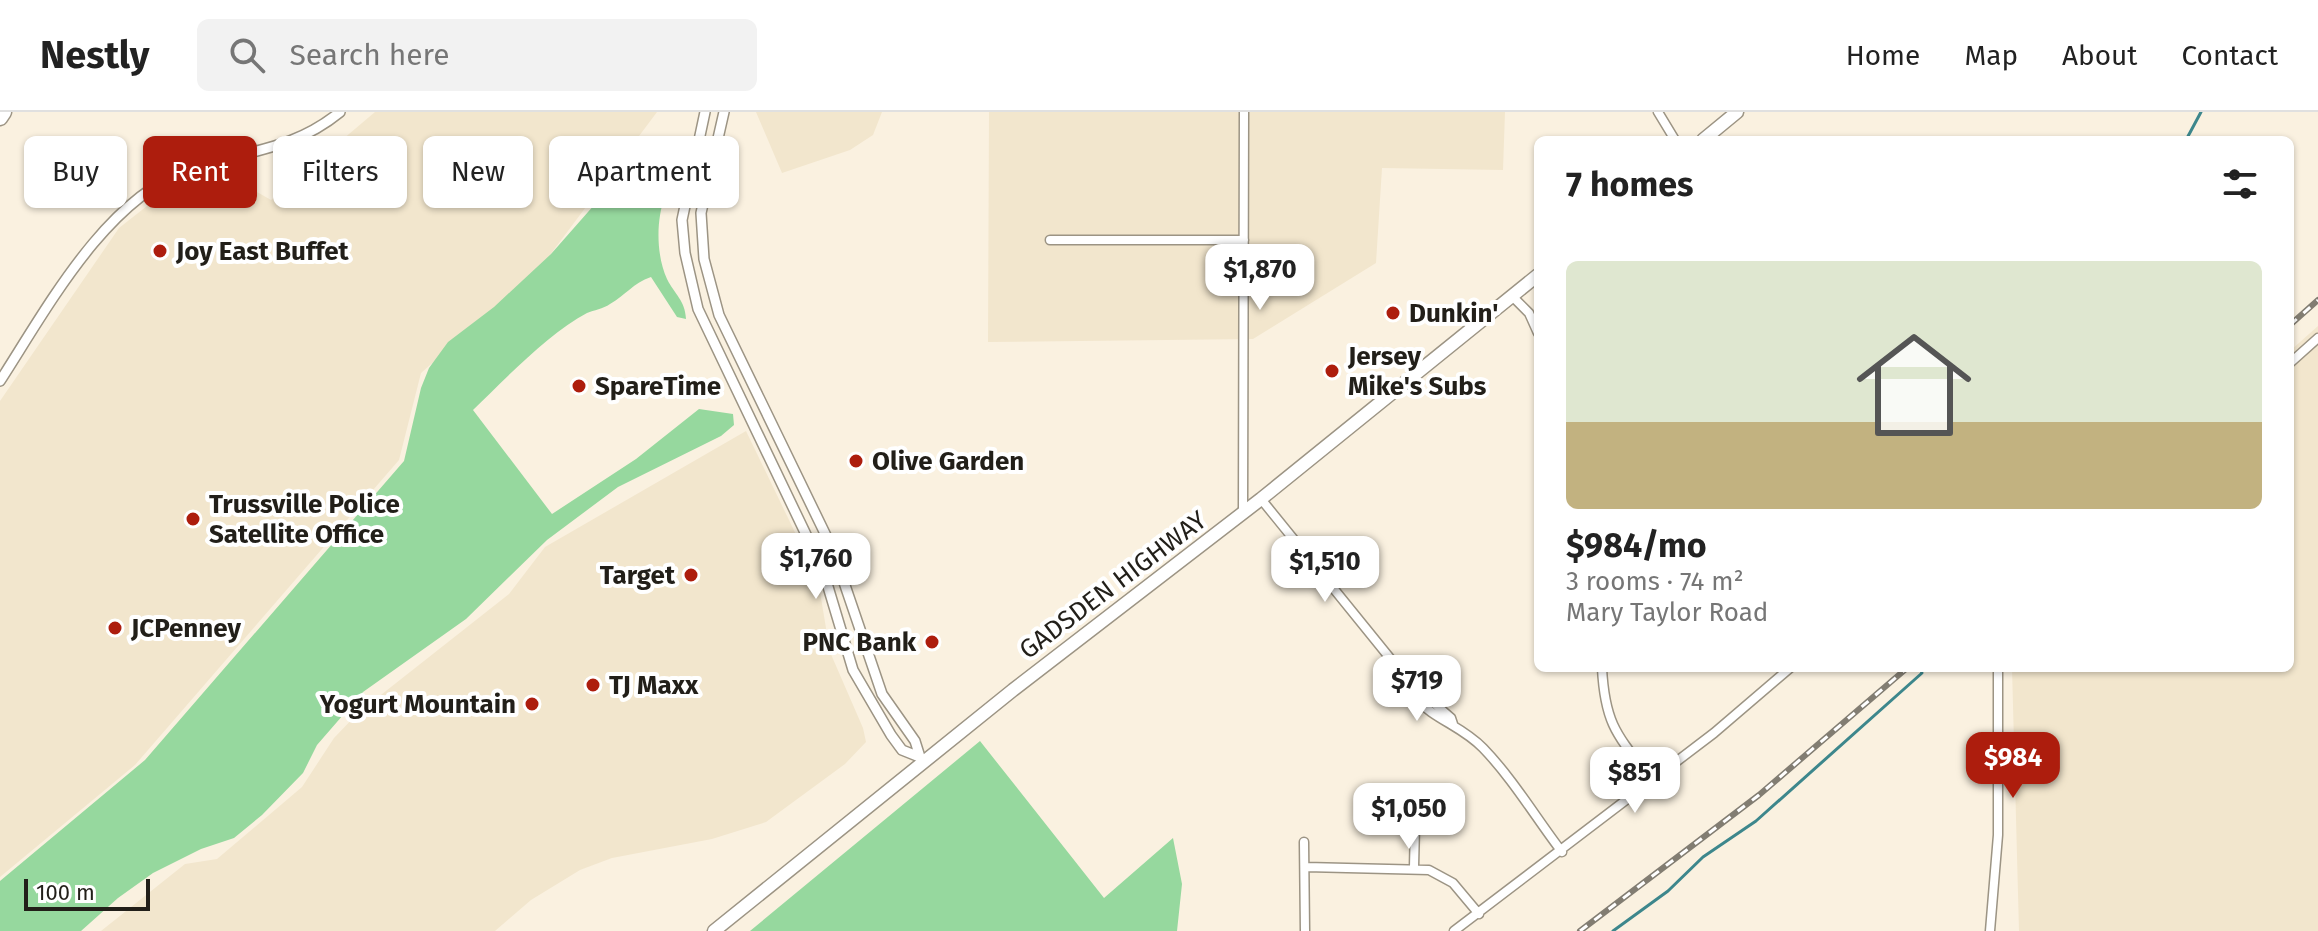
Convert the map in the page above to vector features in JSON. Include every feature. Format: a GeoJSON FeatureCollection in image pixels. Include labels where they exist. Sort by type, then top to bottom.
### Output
{"type":"FeatureCollection","features":[{"type":"Feature","properties":{"kind":"highway"},"geometry":{"type":"LineString","coordinates":[[0,118],[4,112]]}},
{"type":"Feature","properties":{"kind":"main road"},"geometry":{"type":"LineString","coordinates":[[1708,136],[1737,112]]}},
{"type":"Feature","properties":{"kind":"main road","name":"GADSDEN HIGHWAY"},"geometry":{"type":"LineString","coordinates":[[714,931],[920,759],[1261,499],[1534,278]]}},
{"type":"Feature","properties":{"kind":"street"},"geometry":{"type":"LineString","coordinates":[[0,381],[74,272],[116,218],[142,194],[187,170],[291,143],[340,112]]}},
{"type":"Feature","properties":{"kind":"street"},"geometry":{"type":"LineString","coordinates":[[705,112],[682,220],[689,274],[698,309],[820,562],[853,670],[902,750],[920,759]]}},
{"type":"Feature","properties":{"kind":"street"},"geometry":{"type":"LineString","coordinates":[[724,112],[701,213],[704,259],[719,315],[833,550],[882,694],[915,741],[920,759]]}},
{"type":"Feature","properties":{"kind":"street"},"geometry":{"type":"LineString","coordinates":[[1243,513],[1244,112]]}},
{"type":"Feature","properties":{"kind":"street"},"geometry":{"type":"LineString","coordinates":[[1658,112],[1673,136]]}},
{"type":"Feature","properties":{"kind":"street"},"geometry":{"type":"LineString","coordinates":[[1050,240],[1244,240]]}},
{"type":"Feature","properties":{"kind":"street"},"geometry":{"type":"LineString","coordinates":[[1512,296],[1529,313],[1534,324]]}},
{"type":"Feature","properties":{"kind":"street"},"geometry":{"type":"LineString","coordinates":[[2294,359],[2318,338]]}},
{"type":"Feature","properties":{"kind":"street"},"geometry":{"type":"LineString","coordinates":[[1261,499],[1414,690],[1421,692],[1453,724],[1484,748],[1562,852]]}},
{"type":"Feature","properties":{"kind":"street"},"geometry":{"type":"LineString","coordinates":[[1602,672],[1606,712],[1612,729],[1653,781]]}},
{"type":"Feature","properties":{"kind":"street"},"geometry":{"type":"LineString","coordinates":[[1454,931],[1653,781],[1785,672]]}},
{"type":"Feature","properties":{"kind":"street"},"geometry":{"type":"LineString","coordinates":[[1990,931],[1998,835],[1998,672]]}},
{"type":"Feature","properties":{"kind":"street"},"geometry":{"type":"LineString","coordinates":[[1414,867],[1415,825]]}},
{"type":"Feature","properties":{"kind":"street"},"geometry":{"type":"LineString","coordinates":[[1304,842],[1305,931]]}},
{"type":"Feature","properties":{"kind":"street"},"geometry":{"type":"LineString","coordinates":[[1306,867],[1414,867],[1453,883],[1479,914]]}},
{"type":"Feature","properties":{"kind":"shaded area"},"geometry":{"type":"Polygon","coordinates":[[[375,112],[657,112],[639,136],[549,136],[549,208],[585,208],[541,267],[421,373],[399,460],[135,765],[0,877],[0,401],[119,228],[144,208],[257,208],[257,192],[273,198],[273,208],[407,208],[407,136],[347,136],[375,112]]]}},
{"type":"Feature","properties":{"kind":"shaded area"},"geometry":{"type":"Polygon","coordinates":[[[756,112],[882,112],[873,135],[850,150],[782,173],[756,112]]]}},
{"type":"Feature","properties":{"kind":"shaded area"},"geometry":{"type":"Polygon","coordinates":[[[989,112],[1505,112],[1503,170],[1382,168],[1376,263],[1253,339],[988,342],[989,112]]]}},
{"type":"Feature","properties":{"kind":"shaded area"},"geometry":{"type":"Polygon","coordinates":[[[2318,326],[2318,931],[2019,931],[2012,672],[2294,672],[2294,347],[2318,326]]]}},
{"type":"Feature","properties":{"kind":"shaded area"},"geometry":{"type":"Polygon","coordinates":[[[746,431],[818,580],[830,652],[863,728],[866,742],[845,764],[766,822],[712,839],[612,858],[580,870],[531,900],[495,931],[101,931],[185,864],[217,859],[302,787],[334,738],[358,713],[509,594],[545,547],[746,431]]]}},
{"type":"Feature","properties":{"kind":"green space"},"geometry":{"type":"Polygon","coordinates":[[[592,208],[662,208],[661,259],[667,279],[684,307],[686,319],[677,317],[651,277],[607,306],[587,313],[558,332],[473,410],[552,514],[636,459],[699,409],[733,414],[734,425],[721,436],[618,487],[547,540],[466,619],[363,692],[317,745],[303,773],[262,815],[234,838],[201,849],[153,873],[118,898],[81,931],[0,931],[0,881],[145,760],[404,461],[421,388],[429,368],[448,342],[494,307],[551,254],[592,208]]]}},
{"type":"Feature","properties":{"kind":"green space"},"geometry":{"type":"Polygon","coordinates":[[[980,741],[1104,898],[1173,838],[1182,884],[1177,931],[750,931],[980,741]]]}},
{"type":"Feature","properties":{"kind":"waterway"},"geometry":{"type":"LineString","coordinates":[[2188,136],[2201,112]]}},
{"type":"Feature","properties":{"kind":"waterway"},"geometry":{"type":"LineString","coordinates":[[1613,931],[1668,891],[1703,857],[1756,821],[1922,672]]}},
{"type":"Feature","properties":{"kind":"railway"},"geometry":{"type":"LineString","coordinates":[[2294,321],[2318,300]]}},
{"type":"Feature","properties":{"kind":"railway"},"geometry":{"type":"LineString","coordinates":[[1580,931],[1759,795],[1902,672]]}},
{"type":"Feature","properties":{"kind":"place","name":"Joy East Buffet"},"geometry":{"type":"Point","coordinates":[160,251]}},
{"type":"Feature","properties":{"kind":"place","name":"Dunkin'"},"geometry":{"type":"Point","coordinates":[1393,313]}},
{"type":"Feature","properties":{"kind":"place","name":"Jersey Mike's Subs"},"geometry":{"type":"Point","coordinates":[1332,371]}},
{"type":"Feature","properties":{"kind":"place","name":"SpareTime"},"geometry":{"type":"Point","coordinates":[579,386]}},
{"type":"Feature","properties":{"kind":"place","name":"Olive Garden"},"geometry":{"type":"Point","coordinates":[856,461]}},
{"type":"Feature","properties":{"kind":"place","name":"Trussville Police Satellite Office"},"geometry":{"type":"Point","coordinates":[193,519]}},
{"type":"Feature","properties":{"kind":"place","name":"Target"},"geometry":{"type":"Point","coordinates":[691,575]}},
{"type":"Feature","properties":{"kind":"place","name":"JCPenney"},"geometry":{"type":"Point","coordinates":[115,628]}},
{"type":"Feature","properties":{"kind":"place","name":"PNC Bank"},"geometry":{"type":"Point","coordinates":[932,642]}},
{"type":"Feature","properties":{"kind":"place","name":"TJ Maxx"},"geometry":{"type":"Point","coordinates":[593,685]}},
{"type":"Feature","properties":{"kind":"place","name":"Yogurt Mountain"},"geometry":{"type":"Point","coordinates":[532,704]}}]}
